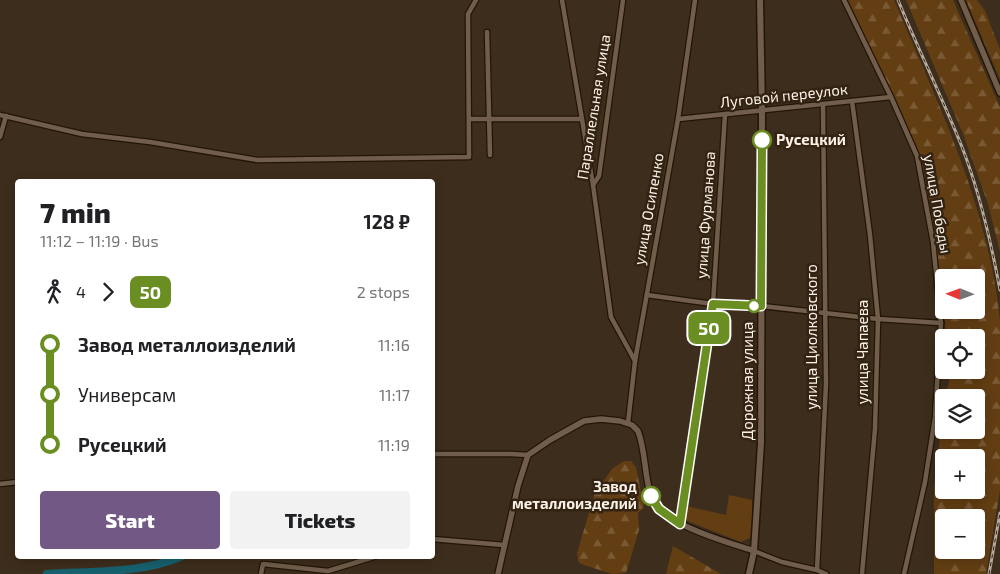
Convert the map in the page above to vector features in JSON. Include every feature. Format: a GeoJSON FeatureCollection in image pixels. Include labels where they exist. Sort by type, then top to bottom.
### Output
{"type":"FeatureCollection","features":[{"type":"Feature","properties":{"kind":"main road","name":"Дорожная улица"},"geometry":{"type":"LineString","coordinates":[[749,574],[754,551],[761,443],[762,110],[760,0]]}},
{"type":"Feature","properties":{"kind":"street"},"geometry":{"type":"LineString","coordinates":[[0,114],[82,134],[150,142],[257,160],[469,157],[468,14],[476,0]]}},
{"type":"Feature","properties":{"kind":"street"},"geometry":{"type":"LineString","coordinates":[[562,0],[593,185]]}},
{"type":"Feature","properties":{"kind":"street","name":"Параллельная улица"},"geometry":{"type":"LineString","coordinates":[[623,0],[599,176],[593,185],[610,317],[635,361]]}},
{"type":"Feature","properties":{"kind":"street","name":"улица Осипенко"},"geometry":{"type":"LineString","coordinates":[[628,423],[635,361],[678,119],[696,0]]}},
{"type":"Feature","properties":{"kind":"street","name":"улица Победы"},"geometry":{"type":"LineString","coordinates":[[844,0],[917,156],[933,242],[941,323],[935,418],[912,542],[904,574]]}},
{"type":"Feature","properties":{"kind":"street"},"geometry":{"type":"LineString","coordinates":[[961,0],[1000,93]]}},
{"type":"Feature","properties":{"kind":"street"},"geometry":{"type":"LineString","coordinates":[[487,32],[490,155]]}},
{"type":"Feature","properties":{"kind":"street","name":"Луговой переулок"},"geometry":{"type":"LineString","coordinates":[[678,119],[891,97]]}},
{"type":"Feature","properties":{"kind":"street","name":"улица Чапаева"},"geometry":{"type":"LineString","coordinates":[[852,101],[870,234],[878,318],[875,429],[862,574]]}},
{"type":"Feature","properties":{"kind":"street","name":"улица Циолковского"},"geometry":{"type":"LineString","coordinates":[[817,570],[826,383],[823,104]]}},
{"type":"Feature","properties":{"kind":"street","name":"улица Фурманова"},"geometry":{"type":"LineString","coordinates":[[680,524],[713,304],[725,114]]}},
{"type":"Feature","properties":{"kind":"street"},"geometry":{"type":"LineString","coordinates":[[0,137],[6,116]]}},
{"type":"Feature","properties":{"kind":"street"},"geometry":{"type":"LineString","coordinates":[[470,119],[582,119]]}},
{"type":"Feature","properties":{"kind":"street"},"geometry":{"type":"LineString","coordinates":[[646,295],[713,304],[761,306],[941,323]]}},
{"type":"Feature","properties":{"kind":"street"},"geometry":{"type":"LineString","coordinates":[[435,454],[528,455],[584,421],[602,420],[628,423],[635,427],[640,436],[652,501],[664,514],[680,524],[782,562],[826,574]]}},
{"type":"Feature","properties":{"kind":"street"},"geometry":{"type":"LineString","coordinates":[[498,574],[518,486],[528,455]]}},
{"type":"Feature","properties":{"kind":"street"},"geometry":{"type":"LineString","coordinates":[[0,484],[15,482]]}},
{"type":"Feature","properties":{"kind":"street"},"geometry":{"type":"LineString","coordinates":[[435,539],[504,545]]}},
{"type":"Feature","properties":{"kind":"street"},"geometry":{"type":"LineString","coordinates":[[261,574],[263,564],[328,572],[368,559]]}},
{"type":"Feature","properties":{"kind":"green space"},"geometry":{"type":"Polygon","coordinates":[[[847,0],[894,0],[944,117],[973,197],[985,237],[1000,321],[1000,490],[986,574],[934,574],[935,479],[935,499],[985,499],[985,449],[939,449],[940,439],[985,439],[985,389],[947,389],[949,379],[985,379],[985,329],[945,329],[945,319],[985,319],[985,269],[939,269],[930,211],[916,145],[880,82],[847,0]]]}},
{"type":"Feature","properties":{"kind":"green space"},"geometry":{"type":"Polygon","coordinates":[[[906,0],[953,0],[1000,107],[1000,252],[988,204],[963,134],[906,0]]]}},
{"type":"Feature","properties":{"kind":"green space"},"geometry":{"type":"Polygon","coordinates":[[[966,0],[977,0],[985,11],[1000,49],[1000,79],[966,0]]]}},
{"type":"Feature","properties":{"kind":"green space"},"geometry":{"type":"Polygon","coordinates":[[[624,461],[631,461],[636,467],[644,507],[638,513],[639,530],[626,573],[612,574],[581,564],[578,561],[577,553],[595,493],[612,469],[624,461]]]}},
{"type":"Feature","properties":{"kind":"green space"},"geometry":{"type":"Polygon","coordinates":[[[729,495],[752,500],[752,537],[741,542],[685,520],[686,506],[726,515],[729,495]]]}},
{"type":"Feature","properties":{"kind":"green space"},"geometry":{"type":"Polygon","coordinates":[[[673,546],[721,574],[666,574],[673,546]]]}},
{"type":"Feature","properties":{"kind":"waterway"},"geometry":{"type":"LineString","coordinates":[[47,574],[133,569],[174,559]]}},
{"type":"Feature","properties":{"kind":"railway"},"geometry":{"type":"LineString","coordinates":[[898,0],[968,164],[984,218],[1000,290]]}},
{"type":"Feature","properties":{"kind":"railway"},"geometry":{"type":"LineString","coordinates":[[989,574],[1000,513]]}},
{"type":"Feature","properties":{"kind":"bus line","name":"50"},"geometry":{"type":"LineString","coordinates":[[651,496],[652,501],[664,514],[680,524],[713,304],[761,306],[762,140]]}},
{"type":"Feature","properties":{"kind":"place","name":"Русецкий"},"geometry":{"type":"Point","coordinates":[762,140]}},
{"type":"Feature","properties":{"kind":"place","name":"Завод металлоизделий"},"geometry":{"type":"Point","coordinates":[651,496]}}]}
